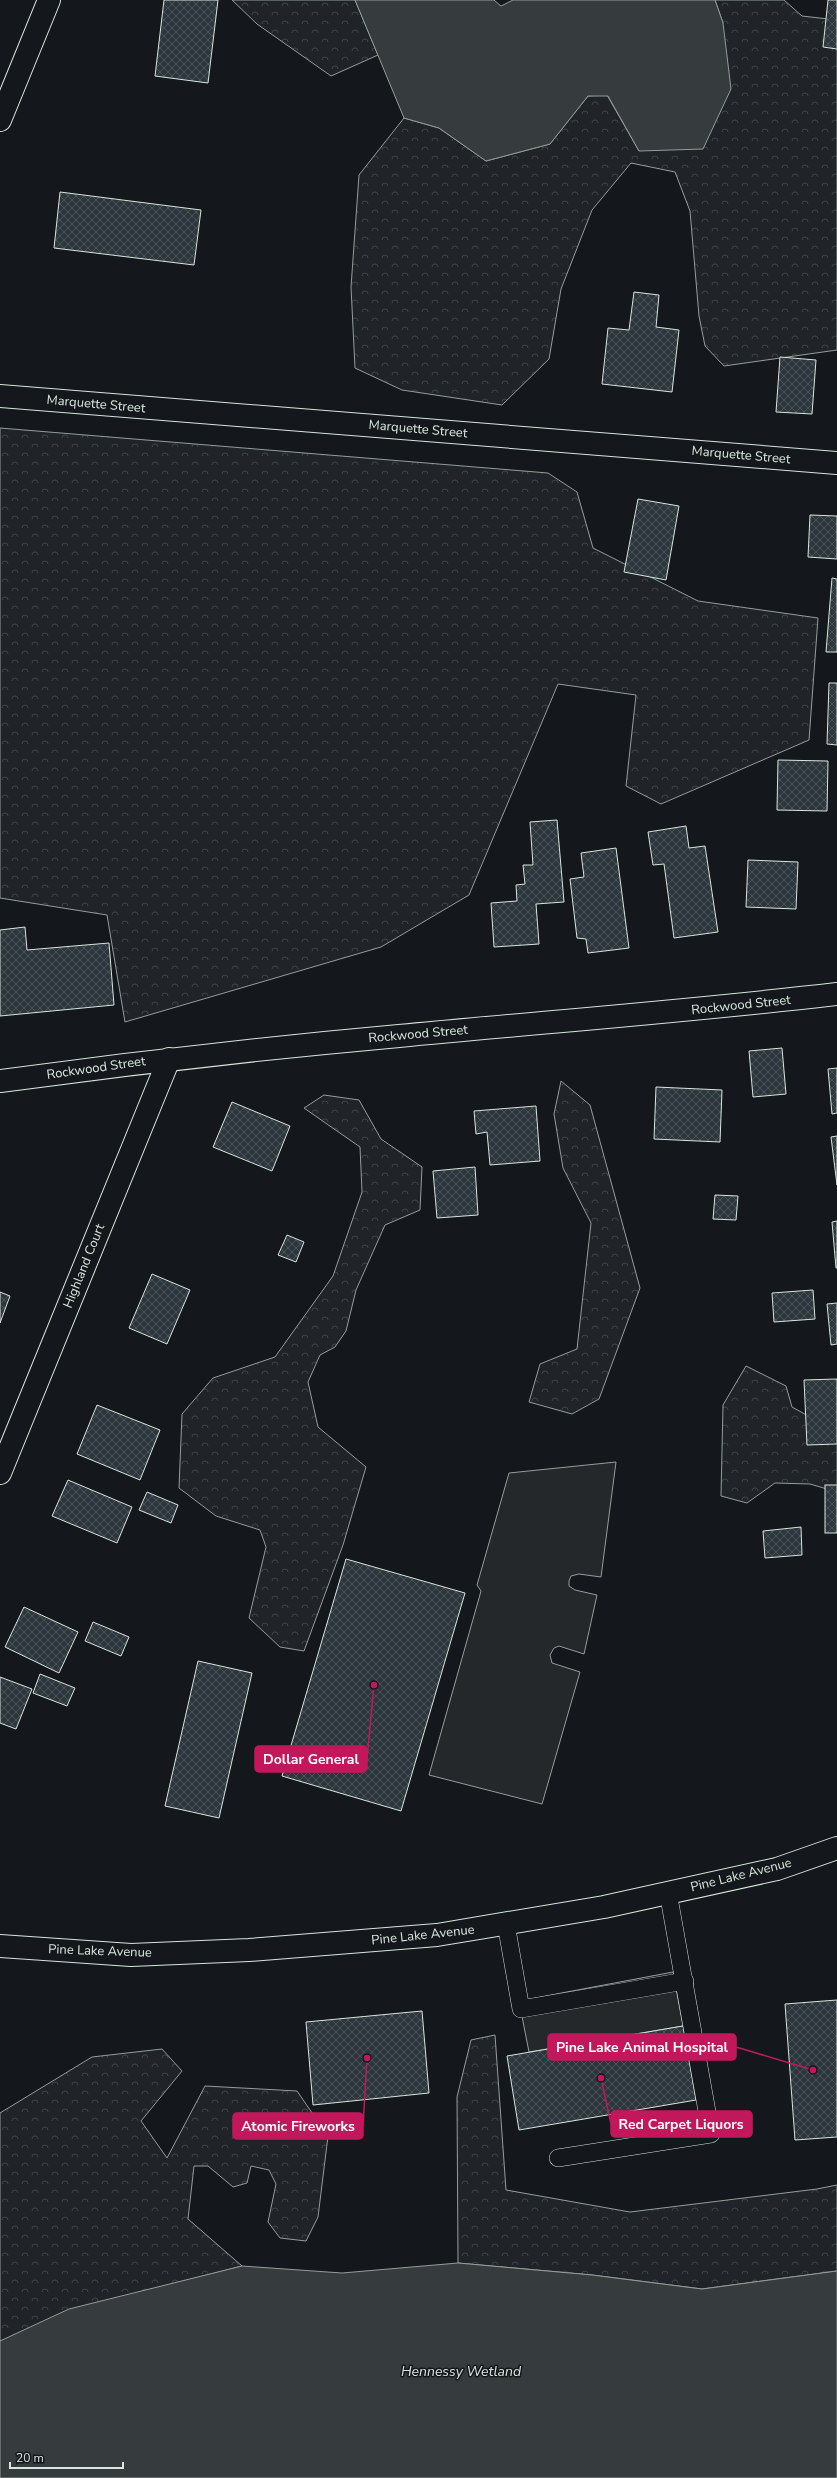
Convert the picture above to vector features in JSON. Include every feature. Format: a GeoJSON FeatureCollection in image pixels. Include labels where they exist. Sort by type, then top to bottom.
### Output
{"type":"FeatureCollection","features":[{"type":"Feature","properties":{"kind":"street"},"geometry":{"type":"LineString","coordinates":[[0,120],[49,0]]}},
{"type":"Feature","properties":{"kind":"street","name":"Marquette Street"},"geometry":{"type":"LineString","coordinates":[[0,396],[837,463]]}},
{"type":"Feature","properties":{"kind":"street","name":"Rockwood Street"},"geometry":{"type":"LineString","coordinates":[[0,1081],[169,1059],[390,1036],[723,1008],[837,994]]}},
{"type":"Feature","properties":{"kind":"street","name":"Highland Court"},"geometry":{"type":"LineString","coordinates":[[0,1473],[169,1059]]}},
{"type":"Feature","properties":{"kind":"street","name":"Pine Lake Avenue"},"geometry":{"type":"LineString","coordinates":[[0,1946],[132,1955],[249,1950],[437,1935],[604,1907],[777,1869],[837,1848]]}},
{"type":"Feature","properties":{"kind":"lane"},"geometry":{"type":"LineString","coordinates":[[558,2158],[711,2134],[668,1892]]}},
{"type":"Feature","properties":{"kind":"lane"},"geometry":{"type":"LineString","coordinates":[[506,1924],[521,2009],[685,1981]]}},
{"type":"Feature","properties":{"kind":"green space"},"geometry":{"type":"Polygon","coordinates":[[[232,0],[355,0],[378,55],[331,76],[257,24],[232,0]]]}},
{"type":"Feature","properties":{"kind":"green space"},"geometry":{"type":"Polygon","coordinates":[[[715,0],[784,0],[802,16],[837,20],[837,350],[724,366],[705,346],[699,316],[690,211],[675,172],[631,163],[592,210],[561,289],[549,359],[502,405],[402,390],[355,368],[351,287],[359,175],[404,118],[439,128],[486,161],[550,144],[588,96],[607,95],[639,151],[723,23],[715,0]]]}},
{"type":"Feature","properties":{"kind":"green space"},"geometry":{"type":"Polygon","coordinates":[[[0,428],[548,473],[577,492],[593,548],[698,601],[818,618],[809,740],[661,804],[626,786],[636,695],[558,684],[469,895],[381,947],[125,1022],[107,915],[0,898],[0,428]]]}},
{"type":"Feature","properties":{"kind":"green space"},"geometry":{"type":"Polygon","coordinates":[[[561,1081],[590,1105],[640,1288],[599,1399],[572,1414],[529,1402],[540,1364],[577,1349],[591,1223],[563,1168],[554,1114],[561,1081]]]}},
{"type":"Feature","properties":{"kind":"green space"},"geometry":{"type":"Polygon","coordinates":[[[324,1095],[359,1100],[381,1139],[422,1167],[420,1210],[385,1225],[356,1290],[346,1331],[335,1347],[320,1355],[308,1382],[318,1427],[366,1467],[343,1545],[304,1651],[280,1647],[249,1618],[266,1547],[260,1530],[216,1516],[179,1488],[182,1414],[213,1378],[275,1357],[333,1276],[362,1192],[360,1147],[304,1108],[324,1095]]]}},
{"type":"Feature","properties":{"kind":"green space"},"geometry":{"type":"Polygon","coordinates":[[[746,1366],[786,1386],[792,1407],[837,1432],[837,1492],[810,1484],[775,1483],[747,1503],[721,1496],[723,1405],[746,1366]]]}},
{"type":"Feature","properties":{"kind":"green space"},"geometry":{"type":"Polygon","coordinates":[[[495,2035],[506,2190],[630,2212],[817,2189],[837,2185],[837,2271],[702,2289],[592,2275],[458,2263],[457,2097],[471,2040],[495,2035]]]}},
{"type":"Feature","properties":{"kind":"green space"},"geometry":{"type":"Polygon","coordinates":[[[162,2049],[182,2071],[141,2121],[167,2158],[205,2086],[297,2091],[328,2136],[318,2217],[306,2241],[280,2238],[268,2222],[276,2184],[269,2170],[251,2166],[247,2183],[233,2187],[208,2166],[194,2166],[188,2219],[242,2266],[141,2292],[0,2341],[0,2113],[92,2057],[162,2049]]]}},
{"type":"Feature","properties":{"kind":"shaded area"},"geometry":{"type":"Polygon","coordinates":[[[616,1462],[601,1577],[579,1574],[571,1576],[569,1581],[569,1586],[575,1590],[597,1595],[584,1654],[559,1646],[554,1648],[550,1655],[552,1663],[580,1672],[542,1804],[429,1775],[481,1591],[477,1585],[509,1473],[616,1462]]]}},
{"type":"Feature","properties":{"kind":"shaded area"},"geometry":{"type":"Polygon","coordinates":[[[673,1972],[683,2026],[529,2052],[519,2001],[673,1972]]]}},
{"type":"Feature","properties":{"kind":"water"},"geometry":{"type":"Polygon","coordinates":[[[355,0],[494,0],[501,6],[513,0],[715,0],[723,23],[731,89],[703,149],[639,151],[608,96],[588,96],[550,144],[486,161],[439,128],[404,118],[355,0]]]}},
{"type":"Feature","properties":{"kind":"water","name":"Hennessy Wetland"},"geometry":{"type":"Polygon","coordinates":[[[458,2263],[592,2275],[702,2289],[837,2271],[837,2478],[0,2478],[0,2341],[69,2309],[242,2266],[342,2273],[458,2263]]]}},
{"type":"Feature","properties":{"kind":"building"},"geometry":{"type":"Polygon","coordinates":[[[164,0],[218,0],[208,83],[155,76],[164,0]]]}},
{"type":"Feature","properties":{"kind":"building"},"geometry":{"type":"Polygon","coordinates":[[[828,0],[837,0],[837,49],[823,47],[828,0]]]}},
{"type":"Feature","properties":{"kind":"building"},"geometry":{"type":"Polygon","coordinates":[[[60,192],[201,210],[194,265],[54,248],[60,192]]]}},
{"type":"Feature","properties":{"kind":"building"},"geometry":{"type":"Polygon","coordinates":[[[634,292],[659,295],[656,327],[679,330],[672,392],[602,384],[608,328],[629,330],[634,292]]]}},
{"type":"Feature","properties":{"kind":"building"},"geometry":{"type":"Polygon","coordinates":[[[780,357],[816,360],[812,414],[776,412],[780,357]]]}},
{"type":"Feature","properties":{"kind":"building"},"geometry":{"type":"Polygon","coordinates":[[[638,499],[679,506],[666,580],[624,572],[638,499]]]}},
{"type":"Feature","properties":{"kind":"building"},"geometry":{"type":"Polygon","coordinates":[[[810,515],[837,516],[837,559],[808,557],[810,515]]]}},
{"type":"Feature","properties":{"kind":"building"},"geometry":{"type":"Polygon","coordinates":[[[832,578],[837,579],[837,652],[826,652],[832,578]]]}},
{"type":"Feature","properties":{"kind":"building"},"geometry":{"type":"Polygon","coordinates":[[[829,683],[837,683],[837,745],[827,744],[829,683]]]}},
{"type":"Feature","properties":{"kind":"building"},"geometry":{"type":"Polygon","coordinates":[[[778,760],[828,761],[827,811],[777,810],[778,760]]]}},
{"type":"Feature","properties":{"kind":"building"},"geometry":{"type":"Polygon","coordinates":[[[557,820],[564,902],[536,904],[539,944],[494,947],[491,903],[517,901],[516,885],[525,884],[523,865],[533,865],[530,822],[557,820]]]}},
{"type":"Feature","properties":{"kind":"building"},"geometry":{"type":"Polygon","coordinates":[[[686,826],[689,848],[705,846],[718,932],[674,938],[664,864],[653,865],[648,832],[686,826]]]}},
{"type":"Feature","properties":{"kind":"building"},"geometry":{"type":"Polygon","coordinates":[[[616,848],[629,948],[588,953],[586,939],[577,938],[570,879],[584,877],[581,853],[616,848]]]}},
{"type":"Feature","properties":{"kind":"building"},"geometry":{"type":"Polygon","coordinates":[[[748,860],[798,862],[796,909],[746,907],[748,860]]]}},
{"type":"Feature","properties":{"kind":"building"},"geometry":{"type":"Polygon","coordinates":[[[25,927],[27,950],[109,943],[114,1005],[0,1016],[0,930],[25,927]]]}},
{"type":"Feature","properties":{"kind":"building"},"geometry":{"type":"Polygon","coordinates":[[[782,1048],[786,1094],[753,1097],[749,1051],[782,1048]]]}},
{"type":"Feature","properties":{"kind":"building"},"geometry":{"type":"Polygon","coordinates":[[[837,1068],[837,1113],[832,1114],[828,1069],[837,1068]]]}},
{"type":"Feature","properties":{"kind":"building"},"geometry":{"type":"Polygon","coordinates":[[[656,1087],[722,1090],[720,1142],[654,1139],[656,1087]]]}},
{"type":"Feature","properties":{"kind":"building"},"geometry":{"type":"Polygon","coordinates":[[[232,1102],[290,1126],[272,1171],[213,1147],[232,1102]]]}},
{"type":"Feature","properties":{"kind":"building"},"geometry":{"type":"Polygon","coordinates":[[[536,1106],[540,1161],[490,1165],[487,1132],[476,1134],[474,1111],[536,1106]]]}},
{"type":"Feature","properties":{"kind":"building"},"geometry":{"type":"Polygon","coordinates":[[[837,1136],[837,1185],[831,1137],[837,1136]]]}},
{"type":"Feature","properties":{"kind":"building"},"geometry":{"type":"Polygon","coordinates":[[[475,1167],[478,1215],[437,1218],[433,1171],[475,1167]]]}},
{"type":"Feature","properties":{"kind":"building"},"geometry":{"type":"Polygon","coordinates":[[[715,1195],[738,1196],[736,1220],[713,1219],[715,1195]]]}},
{"type":"Feature","properties":{"kind":"building"},"geometry":{"type":"Polygon","coordinates":[[[837,1221],[837,1268],[836,1268],[832,1222],[837,1221]]]}},
{"type":"Feature","properties":{"kind":"building"},"geometry":{"type":"Polygon","coordinates":[[[287,1235],[304,1242],[296,1262],[278,1255],[287,1235]]]}},
{"type":"Feature","properties":{"kind":"building"},"geometry":{"type":"Polygon","coordinates":[[[152,1274],[190,1290],[167,1344],[129,1328],[152,1274]]]}},
{"type":"Feature","properties":{"kind":"building"},"geometry":{"type":"Polygon","coordinates":[[[813,1290],[815,1319],[774,1322],[772,1293],[813,1290]]]}},
{"type":"Feature","properties":{"kind":"building"},"geometry":{"type":"Polygon","coordinates":[[[0,1292],[10,1296],[0,1323],[0,1292]]]}},
{"type":"Feature","properties":{"kind":"building"},"geometry":{"type":"Polygon","coordinates":[[[837,1303],[837,1344],[831,1345],[827,1304],[837,1303]]]}},
{"type":"Feature","properties":{"kind":"building"},"geometry":{"type":"Polygon","coordinates":[[[837,1379],[837,1444],[807,1445],[804,1380],[837,1379]]]}},
{"type":"Feature","properties":{"kind":"building"},"geometry":{"type":"Polygon","coordinates":[[[97,1405],[160,1430],[140,1480],[77,1454],[97,1405]]]}},
{"type":"Feature","properties":{"kind":"building"},"geometry":{"type":"Polygon","coordinates":[[[68,1480],[132,1507],[117,1543],[52,1516],[68,1480]]]}},
{"type":"Feature","properties":{"kind":"building"},"geometry":{"type":"Polygon","coordinates":[[[825,1485],[837,1485],[837,1533],[825,1533],[825,1485]]]}},
{"type":"Feature","properties":{"kind":"building"},"geometry":{"type":"Polygon","coordinates":[[[147,1492],[178,1505],[171,1523],[139,1510],[147,1492]]]}},
{"type":"Feature","properties":{"kind":"building"},"geometry":{"type":"Polygon","coordinates":[[[801,1527],[802,1555],[765,1558],[763,1531],[801,1527]]]}},
{"type":"Feature","properties":{"kind":"building"},"geometry":{"type":"Polygon","coordinates":[[[346,1559],[465,1593],[401,1811],[282,1776],[346,1559]]]}},
{"type":"Feature","properties":{"kind":"building"},"geometry":{"type":"Polygon","coordinates":[[[24,1607],[78,1632],[59,1673],[5,1647],[24,1607]]]}},
{"type":"Feature","properties":{"kind":"building"},"geometry":{"type":"Polygon","coordinates":[[[93,1622],[129,1637],[121,1656],[85,1641],[93,1622]]]}},
{"type":"Feature","properties":{"kind":"building"},"geometry":{"type":"Polygon","coordinates":[[[198,1661],[252,1673],[219,1818],[165,1806],[198,1661]]]}},
{"type":"Feature","properties":{"kind":"building"},"geometry":{"type":"Polygon","coordinates":[[[40,1674],[75,1688],[67,1706],[33,1693],[40,1674]]]}},
{"type":"Feature","properties":{"kind":"building"},"geometry":{"type":"Polygon","coordinates":[[[0,1677],[32,1689],[16,1729],[0,1723],[0,1677]]]}},
{"type":"Feature","properties":{"kind":"building"},"geometry":{"type":"Polygon","coordinates":[[[837,2000],[837,2137],[795,2140],[785,2004],[837,2000]]]}},
{"type":"Feature","properties":{"kind":"building"},"geometry":{"type":"Polygon","coordinates":[[[422,2011],[429,2093],[313,2105],[306,2022],[422,2011]]]}},
{"type":"Feature","properties":{"kind":"building"},"geometry":{"type":"Polygon","coordinates":[[[683,2026],[696,2100],[519,2130],[507,2056],[683,2026]]]}},
{"type":"Feature","properties":{"kind":"place","name":"Dollar General"},"geometry":{"type":"Point","coordinates":[374,1685]}},
{"type":"Feature","properties":{"kind":"place","name":"Atomic Fireworks"},"geometry":{"type":"Point","coordinates":[367,2058]}},
{"type":"Feature","properties":{"kind":"place","name":"Pine Lake Animal Hospital"},"geometry":{"type":"Point","coordinates":[813,2070]}},
{"type":"Feature","properties":{"kind":"place","name":"Red Carpet Liquors"},"geometry":{"type":"Point","coordinates":[601,2078]}}]}
